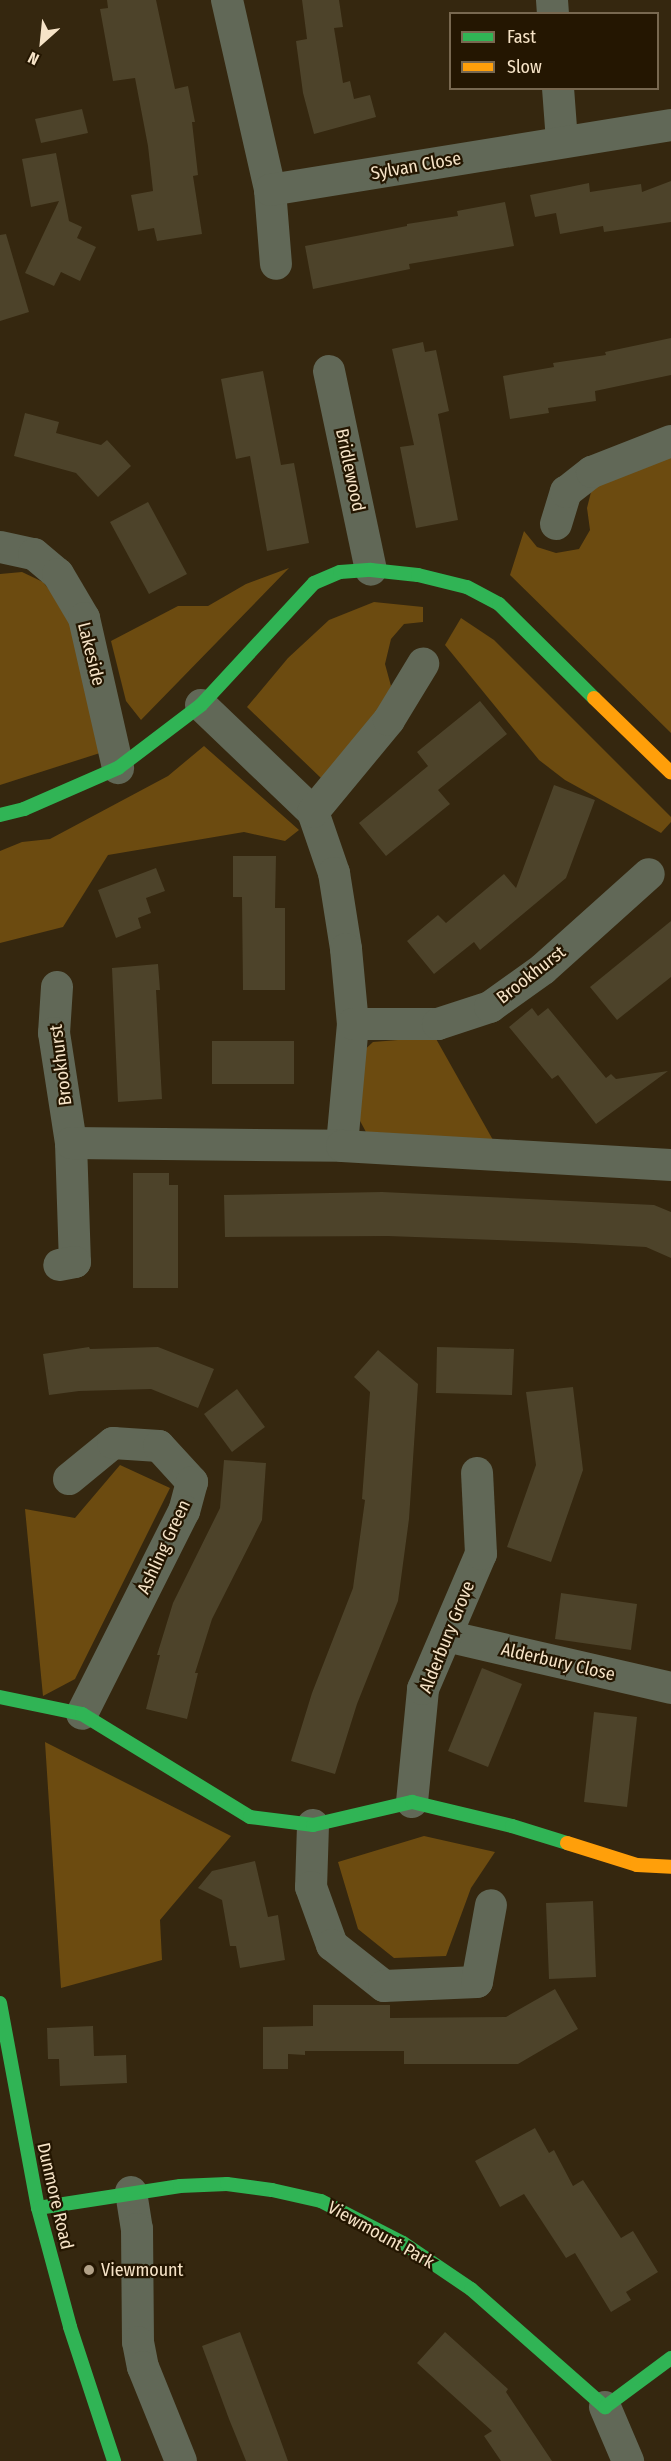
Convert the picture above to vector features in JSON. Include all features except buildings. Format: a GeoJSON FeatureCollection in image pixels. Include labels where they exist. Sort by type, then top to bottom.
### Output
{"type":"FeatureCollection","features":[{"type":"Feature","properties":{"kind":"street"},"geometry":{"type":"LineString","coordinates":[[227,0],[270,190],[276,264]]}},
{"type":"Feature","properties":{"kind":"street"},"geometry":{"type":"LineString","coordinates":[[558,90],[561,141]]}},
{"type":"Feature","properties":{"kind":"street","name":"Sylvan Close"},"geometry":{"type":"LineString","coordinates":[[270,190],[561,141],[671,125]]}},
{"type":"Feature","properties":{"kind":"street","name":"Bridlewood"},"geometry":{"type":"LineString","coordinates":[[329,370],[370,570]]}},
{"type":"Feature","properties":{"kind":"street"},"geometry":{"type":"LineString","coordinates":[[556,524],[566,492],[592,472],[671,441]]}},
{"type":"Feature","properties":{"kind":"street","name":"Lakeside"},"geometry":{"type":"LineString","coordinates":[[0,547],[34,554],[58,574],[84,618],[118,768]]}},
{"type":"Feature","properties":{"kind":"street"},"geometry":{"type":"LineString","coordinates":[[0,815],[24,808],[118,768],[201,705],[314,584],[340,572],[370,570],[418,575],[467,587],[499,604],[671,773]]}},
{"type":"Feature","properties":{"kind":"street"},"geometry":{"type":"LineString","coordinates":[[314,812],[389,720],[423,664]]}},
{"type":"Feature","properties":{"kind":"street"},"geometry":{"type":"LineString","coordinates":[[201,705],[314,812],[334,873],[346,949],[352,1024],[342,1146]]}},
{"type":"Feature","properties":{"kind":"street","name":"Brookhurst"},"geometry":{"type":"LineString","coordinates":[[352,1024],[438,1023],[489,1007],[543,969],[649,874]]}},
{"type":"Feature","properties":{"kind":"street","name":"Brookhurst"},"geometry":{"type":"LineString","coordinates":[[57,987],[54,1034],[71,1143],[75,1262],[59,1265]]}},
{"type":"Feature","properties":{"kind":"street"},"geometry":{"type":"LineString","coordinates":[[71,1143],[342,1146],[671,1165]]}},
{"type":"Feature","properties":{"kind":"street","name":"Ashling Green"},"geometry":{"type":"LineString","coordinates":[[69,1479],[113,1443],[159,1446],[192,1482],[184,1511],[82,1714]]}},
{"type":"Feature","properties":{"kind":"street","name":"Alderbury Grove"},"geometry":{"type":"LineString","coordinates":[[412,1802],[423,1689],[481,1554],[477,1473]]}},
{"type":"Feature","properties":{"kind":"street","name":"Alderbury Close"},"geometry":{"type":"LineString","coordinates":[[446,1636],[671,1688]]}},
{"type":"Feature","properties":{"kind":"street"},"geometry":{"type":"LineString","coordinates":[[0,1697],[82,1714],[250,1817],[313,1825],[412,1802],[512,1827],[637,1865],[671,1867]]}},
{"type":"Feature","properties":{"kind":"street"},"geometry":{"type":"LineString","coordinates":[[313,1825],[311,1887],[332,1946],[384,1986],[477,1982],[491,1905]]}},
{"type":"Feature","properties":{"kind":"street","name":"Dunmore Road"},"geometry":{"type":"LineString","coordinates":[[0,2004],[38,2208],[70,2327],[110,2460]]}},
{"type":"Feature","properties":{"kind":"street","name":"Viewmount Park"},"geometry":{"type":"LineString","coordinates":[[38,2208],[131,2192],[180,2186],[227,2184],[272,2190],[321,2201],[403,2243],[471,2289],[605,2408],[628,2461]]}},
{"type":"Feature","properties":{"kind":"street"},"geometry":{"type":"LineString","coordinates":[[131,2192],[137,2229],[139,2350],[143,2367],[181,2461]]}},
{"type":"Feature","properties":{"kind":"street"},"geometry":{"type":"LineString","coordinates":[[605,2408],[671,2358]]}},
{"type":"Feature","properties":{"kind":"shaded area"},"geometry":{"type":"Polygon","coordinates":[[[671,456],[671,733],[510,575],[524,531],[537,547],[556,553],[579,549],[590,530],[587,508],[591,492],[607,479],[671,456]]]}},
{"type":"Feature","properties":{"kind":"shaded area"},"geometry":{"type":"Polygon","coordinates":[[[289,568],[141,720],[126,701],[111,641],[178,606],[208,606],[246,584],[289,568]]]}},
{"type":"Feature","properties":{"kind":"shaded area"},"geometry":{"type":"Polygon","coordinates":[[[22,572],[43,582],[62,605],[82,651],[100,753],[0,785],[0,574],[22,572]]]}},
{"type":"Feature","properties":{"kind":"shaded area"},"geometry":{"type":"Polygon","coordinates":[[[374,602],[423,607],[423,622],[404,624],[391,639],[385,664],[391,686],[382,706],[322,779],[247,707],[288,658],[329,620],[374,602]]]}},
{"type":"Feature","properties":{"kind":"shaded area"},"geometry":{"type":"Polygon","coordinates":[[[461,618],[494,640],[671,817],[671,822],[661,833],[565,780],[539,760],[445,645],[461,618]]]}},
{"type":"Feature","properties":{"kind":"shaded area"},"geometry":{"type":"Polygon","coordinates":[[[204,746],[299,830],[285,841],[244,832],[108,855],[63,927],[0,943],[0,851],[22,842],[50,839],[168,776],[204,746]]]}},
{"type":"Feature","properties":{"kind":"shaded area"},"geometry":{"type":"Polygon","coordinates":[[[435,1037],[493,1140],[366,1132],[359,1119],[360,1054],[373,1042],[435,1037]]]}},
{"type":"Feature","properties":{"kind":"shaded area"},"geometry":{"type":"Polygon","coordinates":[[[120,1465],[170,1488],[75,1679],[43,1696],[25,1509],[75,1518],[120,1465]]]}},
{"type":"Feature","properties":{"kind":"shaded area"},"geometry":{"type":"Polygon","coordinates":[[[45,1742],[231,1836],[160,1920],[162,1960],[61,1988],[45,1742]]]}},
{"type":"Feature","properties":{"kind":"shaded area"},"geometry":{"type":"Polygon","coordinates":[[[424,1836],[495,1852],[471,1888],[446,1956],[394,1958],[358,1929],[338,1862],[424,1836]]]}},
{"type":"Feature","properties":{"kind":"traffic: fast"},"geometry":{"type":"LineString","coordinates":[[0,815],[24,809],[118,768],[201,705],[314,583],[340,572],[371,570],[418,575],[467,587],[499,604],[594,698]]}},
{"type":"Feature","properties":{"kind":"traffic: fast"},"geometry":{"type":"LineString","coordinates":[[0,1697],[82,1714],[250,1817],[313,1825],[412,1802],[512,1826],[567,1843]]}},
{"type":"Feature","properties":{"kind":"traffic: fast"},"geometry":{"type":"LineString","coordinates":[[0,2003],[38,2208],[70,2327],[114,2461]]}},
{"type":"Feature","properties":{"kind":"traffic: fast"},"geometry":{"type":"LineString","coordinates":[[38,2208],[180,2186],[227,2184],[272,2190],[321,2201],[403,2243],[471,2289],[605,2407],[671,2358]]}},
{"type":"Feature","properties":{"kind":"traffic: slow"},"geometry":{"type":"LineString","coordinates":[[594,698],[671,773]]}},
{"type":"Feature","properties":{"kind":"traffic: slow"},"geometry":{"type":"LineString","coordinates":[[567,1843],[637,1865],[671,1867]]}},
{"type":"Feature","properties":{"kind":"place","name":"Viewmount"},"geometry":{"type":"Point","coordinates":[89,2270]}}]}
